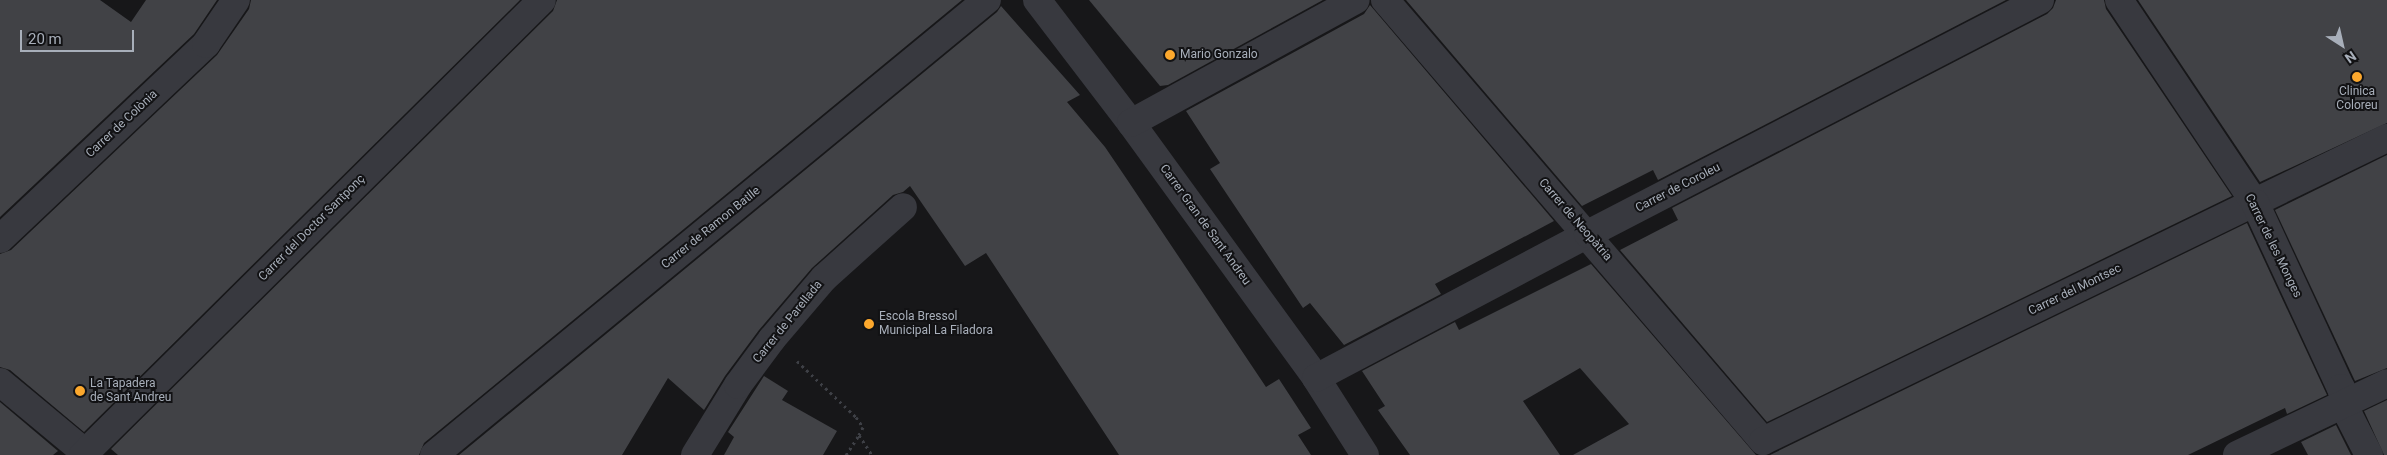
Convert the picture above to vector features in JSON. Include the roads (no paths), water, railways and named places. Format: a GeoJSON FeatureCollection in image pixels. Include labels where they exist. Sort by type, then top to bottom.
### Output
{"type":"FeatureCollection","features":[{"type":"Feature","properties":{"kind":"street","name":"Carrer de Colònia"},"geometry":{"type":"LineString","coordinates":[[0,240],[206,44],[236,0]]}},
{"type":"Feature","properties":{"kind":"street","name":"Carrer del Doctor Santponç"},"geometry":{"type":"LineString","coordinates":[[85,454],[542,0]]}},
{"type":"Feature","properties":{"kind":"street","name":"Carrer de Ramon Batlle"},"geometry":{"type":"LineString","coordinates":[[434,455],[988,0]]}},
{"type":"Feature","properties":{"kind":"street","name":"Carrer Gran de Sant Andreu"},"geometry":{"type":"LineString","coordinates":[[1037,0],[1131,124],[1316,378],[1365,455]]}},
{"type":"Feature","properties":{"kind":"street"},"geometry":{"type":"LineString","coordinates":[[1131,124],[1356,0]]}},
{"type":"Feature","properties":{"kind":"street","name":"Carrer de Neopàtria"},"geometry":{"type":"LineString","coordinates":[[1385,0],[1588,234],[1763,441]]}},
{"type":"Feature","properties":{"kind":"street","name":"Carrer de Coroleu"},"geometry":{"type":"LineString","coordinates":[[1316,378],[1588,234],[2040,0]]}},
{"type":"Feature","properties":{"kind":"street","name":"Carrer de les Monges"},"geometry":{"type":"LineString","coordinates":[[2119,0],[2255,203],[2341,388],[2344,404],[2369,455]]}},
{"type":"Feature","properties":{"kind":"street","name":"Carrer del Montsec"},"geometry":{"type":"LineString","coordinates":[[1763,441],[2387,138]]}},
{"type":"Feature","properties":{"kind":"street","name":"Carrer de Parellada"},"geometry":{"type":"LineString","coordinates":[[695,455],[738,385],[772,339],[824,278],[903,207]]}},
{"type":"Feature","properties":{"kind":"street"},"geometry":{"type":"LineString","coordinates":[[0,382],[85,454]]}},
{"type":"Feature","properties":{"kind":"street"},"geometry":{"type":"LineString","coordinates":[[2237,455],[2387,383]]}},
{"type":"Feature","properties":{"kind":"place","name":"Mario Gonzalo"},"geometry":{"type":"Point","coordinates":[1170,55]}},
{"type":"Feature","properties":{"kind":"place","name":"Clinica Coloreu"},"geometry":{"type":"Point","coordinates":[2357,77]}},
{"type":"Feature","properties":{"kind":"place","name":"Escola Bressol Municipal La Filadora"},"geometry":{"type":"Point","coordinates":[869,324]}},
{"type":"Feature","properties":{"kind":"place","name":"La Tapadera de Sant Andreu"},"geometry":{"type":"Point","coordinates":[80,391]}}]}
